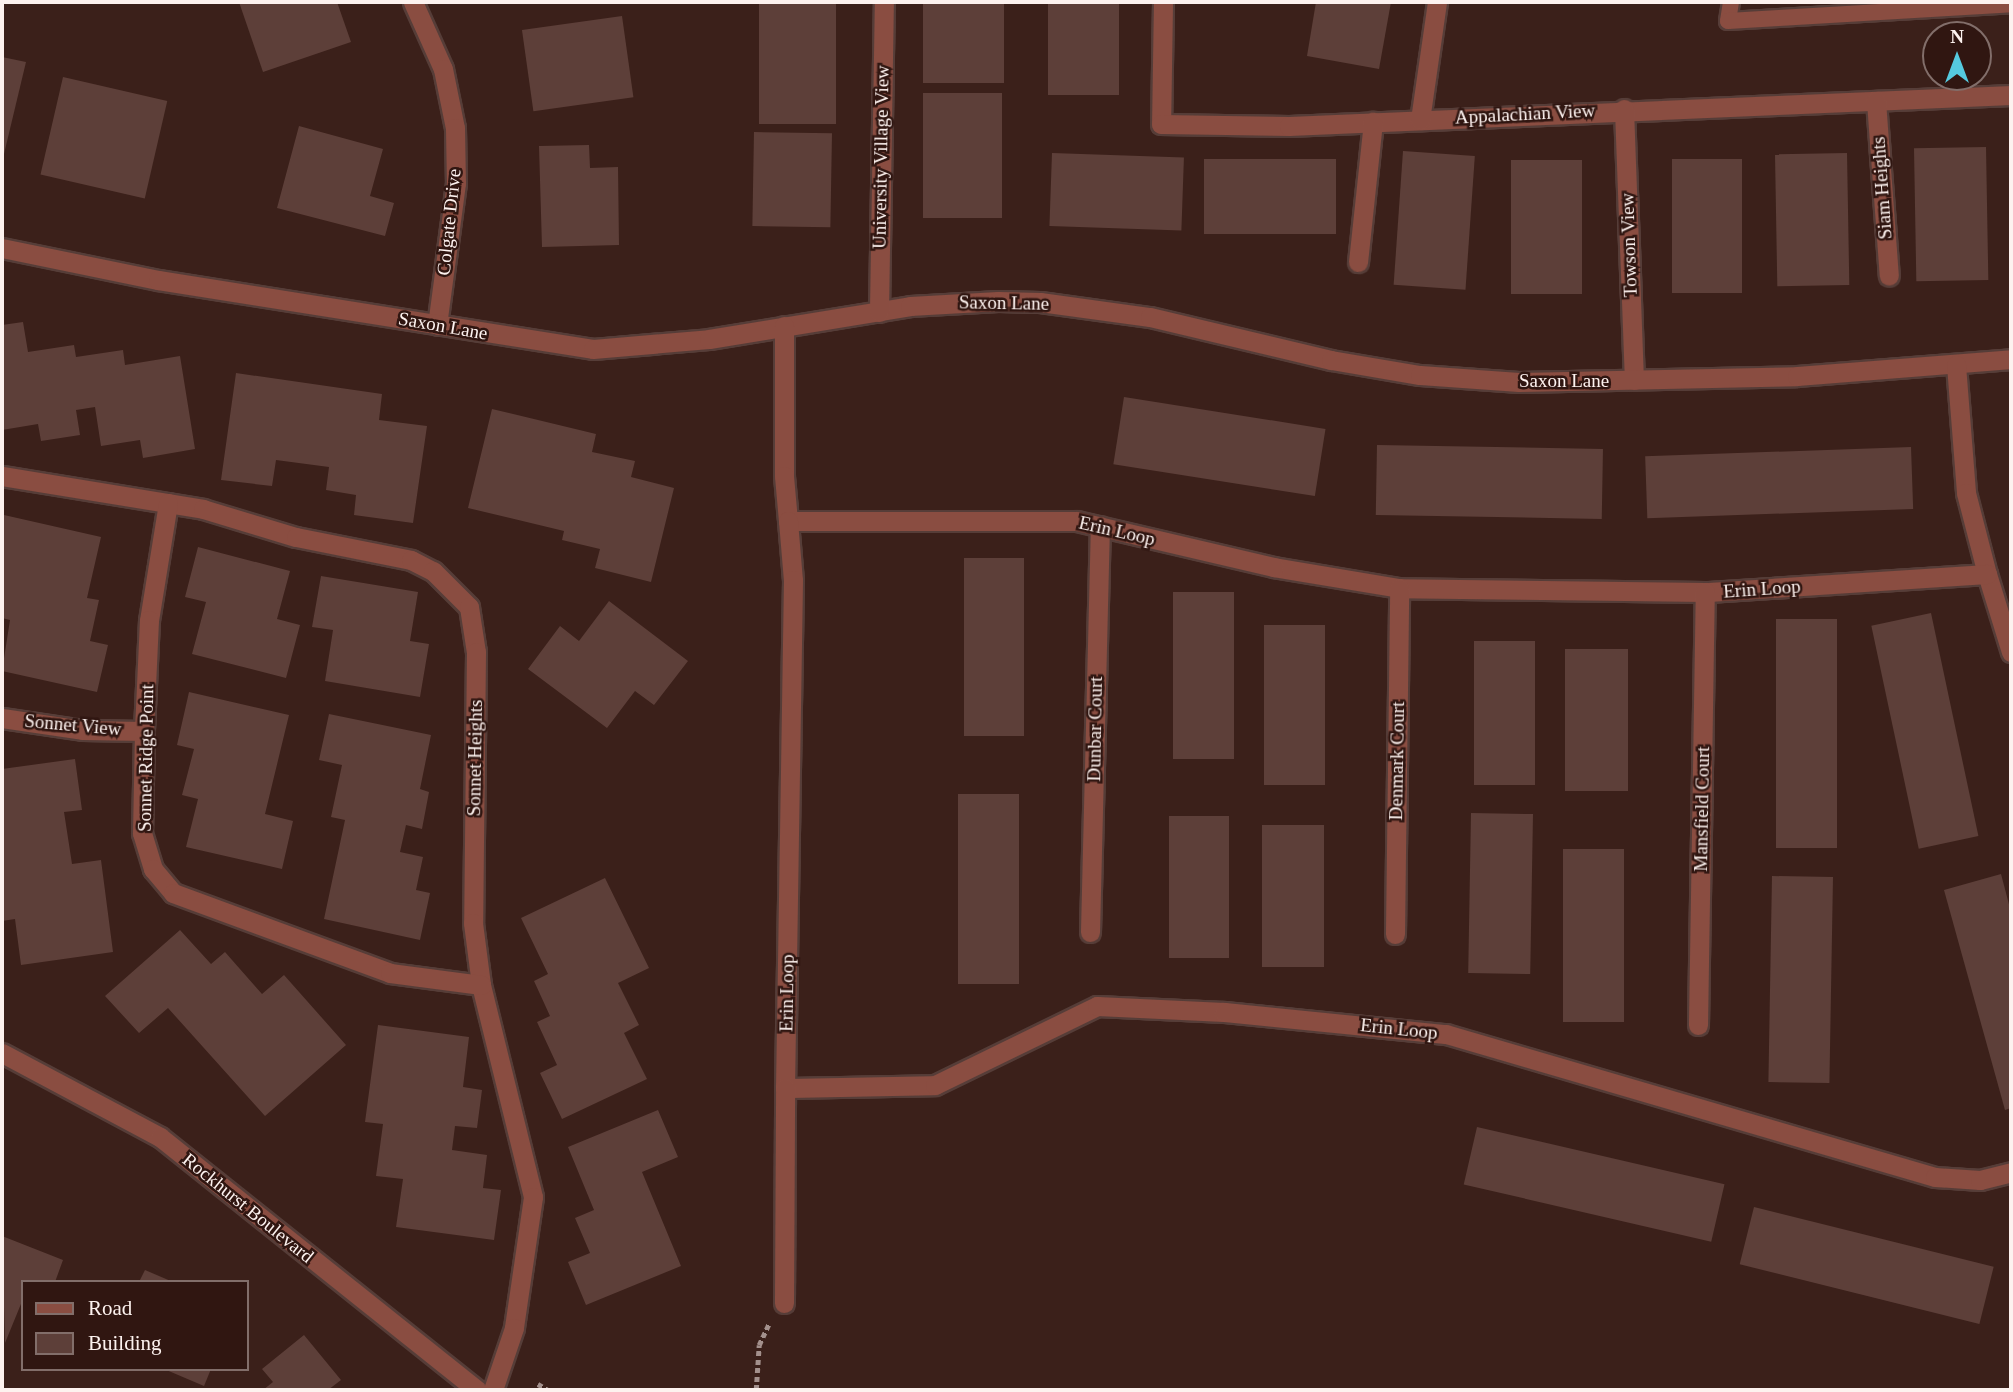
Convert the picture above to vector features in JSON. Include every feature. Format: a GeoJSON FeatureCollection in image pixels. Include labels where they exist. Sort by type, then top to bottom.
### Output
{"type":"FeatureCollection","features":[{"type":"Feature","properties":{"kind":"street","name":"Colgate Drive"},"geometry":{"type":"LineString","coordinates":[[413,2],[443,69],[455,128],[456,183],[436,325]]}},
{"type":"Feature","properties":{"kind":"street","name":"University Village View"},"geometry":{"type":"LineString","coordinates":[[879,312],[884,2]]}},
{"type":"Feature","properties":{"kind":"street","name":"Appalachian View"},"geometry":{"type":"LineString","coordinates":[[1163,2],[1161,124],[1373,122],[1624,109],[2011,95]]}},
{"type":"Feature","properties":{"kind":"street"},"geometry":{"type":"LineString","coordinates":[[1420,120],[1437,2]]}},
{"type":"Feature","properties":{"kind":"street","name":"Siam Heights"},"geometry":{"type":"LineString","coordinates":[[1876,101],[1889,276]]}},
{"type":"Feature","properties":{"kind":"street","name":"Towson View"},"geometry":{"type":"LineString","coordinates":[[1624,109],[1634,380]]}},
{"type":"Feature","properties":{"kind":"street"},"geometry":{"type":"LineString","coordinates":[[1358,262],[1373,122]]}},
{"type":"Feature","properties":{"kind":"street","name":"Saxon Lane"},"geometry":{"type":"LineString","coordinates":[[2,248],[158,280],[593,349],[709,340],[784,326],[954,302],[1040,302],[1150,317],[1331,360],[1420,375],[1519,382],[1797,376],[2011,359]]}},
{"type":"Feature","properties":{"kind":"street","name":"Erin Loop"},"geometry":{"type":"LineString","coordinates":[[784,326],[788,521],[793,580],[784,1303]]}},
{"type":"Feature","properties":{"kind":"street"},"geometry":{"type":"LineString","coordinates":[[1956,365],[1966,493],[2011,652]]}},
{"type":"Feature","properties":{"kind":"street","name":"Sonnet Heights"},"geometry":{"type":"LineString","coordinates":[[2,476],[168,503],[411,561],[433,571],[468,607],[476,652],[473,923],[481,985],[533,1197],[514,1328],[493,1390]]}},
{"type":"Feature","properties":{"kind":"street","name":"Sonnet Ridge Point"},"geometry":{"type":"LineString","coordinates":[[168,503],[149,620],[144,731],[142,833],[153,869],[173,892],[390,973],[481,985]]}},
{"type":"Feature","properties":{"kind":"street","name":"Erin Loop"},"geometry":{"type":"LineString","coordinates":[[788,521],[1063,520],[1100,526],[1275,567],[1399,588],[1705,592],[1987,574]]}},
{"type":"Feature","properties":{"kind":"street","name":"Dunbar Court"},"geometry":{"type":"LineString","coordinates":[[1090,932],[1100,526]]}},
{"type":"Feature","properties":{"kind":"street","name":"Denmark Court"},"geometry":{"type":"LineString","coordinates":[[1395,934],[1399,588]]}},
{"type":"Feature","properties":{"kind":"street","name":"Mansfield Court"},"geometry":{"type":"LineString","coordinates":[[1698,1025],[1705,592]]}},
{"type":"Feature","properties":{"kind":"street","name":"Sonnet View"},"geometry":{"type":"LineString","coordinates":[[2,718],[82,730],[144,731]]}},
{"type":"Feature","properties":{"kind":"street","name":"Erin Loop"},"geometry":{"type":"LineString","coordinates":[[785,1088],[935,1085],[1097,1006],[1224,1012],[1446,1034],[1935,1177],[1980,1180],[2011,1172]]}},
{"type":"Feature","properties":{"kind":"street","name":"Rockhurst Boulevard"},"geometry":{"type":"LineString","coordinates":[[2,1053],[160,1137],[477,1390]]}},
{"type":"Feature","properties":{"kind":"lane"},"geometry":{"type":"LineString","coordinates":[[1731,2],[1728,21],[1852,8],[2011,4]]}},
{"type":"Feature","properties":{"kind":"path"},"geometry":{"type":"LineString","coordinates":[[756,1390],[759,1345],[784,1303]]}},
{"type":"Feature","properties":{"kind":"path"},"geometry":{"type":"LineString","coordinates":[[538,1384],[548,1390]]}},
{"type":"Feature","properties":{"kind":"building"},"geometry":{"type":"Polygon","coordinates":[[[239,2],[337,2],[351,42],[263,72],[239,2]]]}},
{"type":"Feature","properties":{"kind":"building"},"geometry":{"type":"Polygon","coordinates":[[[759,2],[836,2],[836,124],[759,124],[759,2]]]}},
{"type":"Feature","properties":{"kind":"building"},"geometry":{"type":"Polygon","coordinates":[[[923,2],[1004,2],[1004,83],[923,83],[923,2]]]}},
{"type":"Feature","properties":{"kind":"building"},"geometry":{"type":"Polygon","coordinates":[[[1048,2],[1119,2],[1119,95],[1048,95],[1048,2]]]}},
{"type":"Feature","properties":{"kind":"building"},"geometry":{"type":"Polygon","coordinates":[[[1316,2],[1391,2],[1379,69],[1307,56],[1316,2]]]}},
{"type":"Feature","properties":{"kind":"building"},"geometry":{"type":"Polygon","coordinates":[[[622,16],[633,97],[533,111],[522,30],[622,16]]]}},
{"type":"Feature","properties":{"kind":"building"},"geometry":{"type":"Polygon","coordinates":[[[2,57],[26,62],[4,154],[2,154],[2,57]]]}},
{"type":"Feature","properties":{"kind":"building"},"geometry":{"type":"Polygon","coordinates":[[[63,77],[167,101],[145,199],[41,174],[63,77]]]}},
{"type":"Feature","properties":{"kind":"building"},"geometry":{"type":"Polygon","coordinates":[[[923,93],[1002,93],[1002,218],[923,218],[923,93]]]}},
{"type":"Feature","properties":{"kind":"building"},"geometry":{"type":"Polygon","coordinates":[[[299,126],[383,149],[370,196],[394,203],[385,236],[277,208],[299,126]]]}},
{"type":"Feature","properties":{"kind":"building"},"geometry":{"type":"Polygon","coordinates":[[[754,132],[832,133],[830,227],[752,226],[754,132]]]}},
{"type":"Feature","properties":{"kind":"building"},"geometry":{"type":"Polygon","coordinates":[[[589,145],[590,168],[618,167],[619,245],[542,247],[539,146],[589,145]]]}},
{"type":"Feature","properties":{"kind":"building"},"geometry":{"type":"Polygon","coordinates":[[[1986,147],[1988,280],[1916,281],[1914,148],[1986,147]]]}},
{"type":"Feature","properties":{"kind":"building"},"geometry":{"type":"Polygon","coordinates":[[[1403,151],[1475,156],[1465,290],[1394,285],[1403,151]]]}},
{"type":"Feature","properties":{"kind":"building"},"geometry":{"type":"Polygon","coordinates":[[[1052,153],[1184,158],[1181,231],[1049,226],[1052,153]]]}},
{"type":"Feature","properties":{"kind":"building"},"geometry":{"type":"Polygon","coordinates":[[[1847,153],[1849,285],[1777,286],[1775,154],[1847,153]]]}},
{"type":"Feature","properties":{"kind":"building"},"geometry":{"type":"Polygon","coordinates":[[[1204,159],[1336,159],[1336,234],[1204,234],[1204,159]]]}},
{"type":"Feature","properties":{"kind":"building"},"geometry":{"type":"Polygon","coordinates":[[[1672,159],[1742,159],[1742,293],[1672,293],[1672,159]]]}},
{"type":"Feature","properties":{"kind":"building"},"geometry":{"type":"Polygon","coordinates":[[[1511,160],[1582,160],[1582,294],[1511,294],[1511,160]]]}},
{"type":"Feature","properties":{"kind":"building"},"geometry":{"type":"Polygon","coordinates":[[[23,322],[28,352],[74,345],[76,357],[123,350],[125,365],[180,356],[195,449],[143,458],[140,440],[101,446],[95,407],[76,410],[80,435],[41,441],[38,424],[2,430],[2,325],[23,322]]]}},
{"type":"Feature","properties":{"kind":"building"},"geometry":{"type":"Polygon","coordinates":[[[236,373],[382,394],[379,420],[427,426],[413,523],[354,515],[356,495],[326,490],[329,467],[276,460],[272,486],[221,480],[236,373]]]}},
{"type":"Feature","properties":{"kind":"building"},"geometry":{"type":"Polygon","coordinates":[[[1124,397],[1325,429],[1315,496],[1113,464],[1124,397]]]}},
{"type":"Feature","properties":{"kind":"building"},"geometry":{"type":"Polygon","coordinates":[[[492,409],[596,434],[592,452],[635,461],[631,477],[674,488],[651,582],[595,568],[600,549],[562,540],[564,531],[468,508],[492,409]]]}},
{"type":"Feature","properties":{"kind":"building"},"geometry":{"type":"Polygon","coordinates":[[[1377,445],[1603,449],[1602,519],[1376,515],[1377,445]]]}},
{"type":"Feature","properties":{"kind":"building"},"geometry":{"type":"Polygon","coordinates":[[[1911,447],[1913,509],[1647,518],[1645,456],[1911,447]]]}},
{"type":"Feature","properties":{"kind":"building"},"geometry":{"type":"Polygon","coordinates":[[[4,515],[101,537],[87,598],[99,600],[90,641],[108,645],[97,692],[2,671],[10,620],[2,618],[4,515]]]}},
{"type":"Feature","properties":{"kind":"building"},"geometry":{"type":"Polygon","coordinates":[[[198,547],[290,571],[277,619],[300,625],[286,678],[192,654],[206,602],[185,597],[198,547]]]}},
{"type":"Feature","properties":{"kind":"building"},"geometry":{"type":"Polygon","coordinates":[[[964,558],[1024,558],[1024,736],[964,736],[964,558]]]}},
{"type":"Feature","properties":{"kind":"building"},"geometry":{"type":"Polygon","coordinates":[[[321,576],[418,592],[410,641],[429,644],[420,697],[325,681],[333,630],[312,627],[321,576]]]}},
{"type":"Feature","properties":{"kind":"building"},"geometry":{"type":"Polygon","coordinates":[[[1173,592],[1234,592],[1234,759],[1173,759],[1173,592]]]}},
{"type":"Feature","properties":{"kind":"building"},"geometry":{"type":"Polygon","coordinates":[[[609,601],[688,661],[654,705],[635,691],[607,728],[528,669],[560,626],[579,641],[609,601]]]}},
{"type":"Feature","properties":{"kind":"building"},"geometry":{"type":"Polygon","coordinates":[[[1931,613],[1978,836],[1919,849],[1871,626],[1931,613]]]}},
{"type":"Feature","properties":{"kind":"building"},"geometry":{"type":"Polygon","coordinates":[[[1776,619],[1837,619],[1837,848],[1776,848],[1776,619]]]}},
{"type":"Feature","properties":{"kind":"building"},"geometry":{"type":"Polygon","coordinates":[[[1264,625],[1325,625],[1325,785],[1264,785],[1264,625]]]}},
{"type":"Feature","properties":{"kind":"building"},"geometry":{"type":"Polygon","coordinates":[[[1474,641],[1535,641],[1535,785],[1474,785],[1474,641]]]}},
{"type":"Feature","properties":{"kind":"building"},"geometry":{"type":"Polygon","coordinates":[[[1565,649],[1628,649],[1628,791],[1565,791],[1565,649]]]}},
{"type":"Feature","properties":{"kind":"building"},"geometry":{"type":"Polygon","coordinates":[[[189,692],[289,715],[265,814],[293,821],[282,869],[186,847],[198,799],[182,795],[194,749],[177,745],[189,692]]]}},
{"type":"Feature","properties":{"kind":"building"},"geometry":{"type":"Polygon","coordinates":[[[329,714],[431,735],[420,789],[429,792],[422,829],[406,825],[400,852],[423,857],[416,890],[430,893],[420,940],[324,919],[345,820],[331,817],[342,765],[319,760],[329,714]]]}},
{"type":"Feature","properties":{"kind":"building"},"geometry":{"type":"Polygon","coordinates":[[[75,759],[82,810],[64,812],[72,864],[101,860],[113,952],[21,965],[15,919],[2,921],[2,769],[75,759]]]}},
{"type":"Feature","properties":{"kind":"building"},"geometry":{"type":"Polygon","coordinates":[[[958,794],[1019,794],[1019,984],[958,984],[958,794]]]}},
{"type":"Feature","properties":{"kind":"building"},"geometry":{"type":"Polygon","coordinates":[[[1471,813],[1533,814],[1530,974],[1468,973],[1471,813]]]}},
{"type":"Feature","properties":{"kind":"building"},"geometry":{"type":"Polygon","coordinates":[[[1169,816],[1229,816],[1229,958],[1169,958],[1169,816]]]}},
{"type":"Feature","properties":{"kind":"building"},"geometry":{"type":"Polygon","coordinates":[[[1262,825],[1324,825],[1324,967],[1262,967],[1262,825]]]}},
{"type":"Feature","properties":{"kind":"building"},"geometry":{"type":"Polygon","coordinates":[[[1563,849],[1624,849],[1624,1022],[1563,1022],[1563,849]]]}},
{"type":"Feature","properties":{"kind":"building"},"geometry":{"type":"Polygon","coordinates":[[[2001,874],[2011,912],[2011,1108],[2005,1110],[1944,890],[2001,874]]]}},
{"type":"Feature","properties":{"kind":"building"},"geometry":{"type":"Polygon","coordinates":[[[1772,876],[1833,877],[1829,1083],[1768,1082],[1772,876]]]}},
{"type":"Feature","properties":{"kind":"building"},"geometry":{"type":"Polygon","coordinates":[[[605,878],[649,968],[618,983],[639,1025],[624,1033],[647,1079],[562,1119],[540,1073],[557,1065],[537,1022],[550,1016],[534,981],[548,974],[521,918],[605,878]]]}},
{"type":"Feature","properties":{"kind":"building"},"geometry":{"type":"Polygon","coordinates":[[[180,930],[211,964],[225,952],[262,994],[284,975],[346,1045],[265,1116],[168,1008],[139,1033],[105,996],[180,930]]]}},
{"type":"Feature","properties":{"kind":"building"},"geometry":{"type":"Polygon","coordinates":[[[378,1025],[469,1037],[463,1087],[482,1090],[477,1128],[455,1126],[452,1150],[487,1155],[483,1188],[501,1190],[494,1240],[396,1227],[403,1179],[376,1176],[383,1124],[365,1122],[378,1025]]]}},
{"type":"Feature","properties":{"kind":"building"},"geometry":{"type":"Polygon","coordinates":[[[658,1110],[678,1157],[642,1172],[681,1266],[586,1305],[568,1262],[590,1253],[575,1218],[594,1210],[568,1147],[658,1110]]]}},
{"type":"Feature","properties":{"kind":"building"},"geometry":{"type":"Polygon","coordinates":[[[1477,1127],[1724,1184],[1711,1242],[1464,1184],[1477,1127]]]}},
{"type":"Feature","properties":{"kind":"building"},"geometry":{"type":"Polygon","coordinates":[[[1754,1207],[1994,1267],[1979,1324],[1740,1264],[1754,1207]]]}},
{"type":"Feature","properties":{"kind":"building"},"geometry":{"type":"Polygon","coordinates":[[[2,1236],[63,1260],[56,1280],[21,1280],[21,1304],[5,1343],[2,1236]]]}},
{"type":"Feature","properties":{"kind":"building"},"geometry":{"type":"Polygon","coordinates":[[[145,1270],[168,1280],[140,1280],[145,1270]]]}},
{"type":"Feature","properties":{"kind":"building"},"geometry":{"type":"Polygon","coordinates":[[[304,1335],[341,1380],[328,1390],[263,1390],[273,1382],[262,1369],[304,1335]]]}},
{"type":"Feature","properties":{"kind":"building"},"geometry":{"type":"Polygon","coordinates":[[[169,1371],[210,1371],[204,1386],[169,1371]]]}}]}
